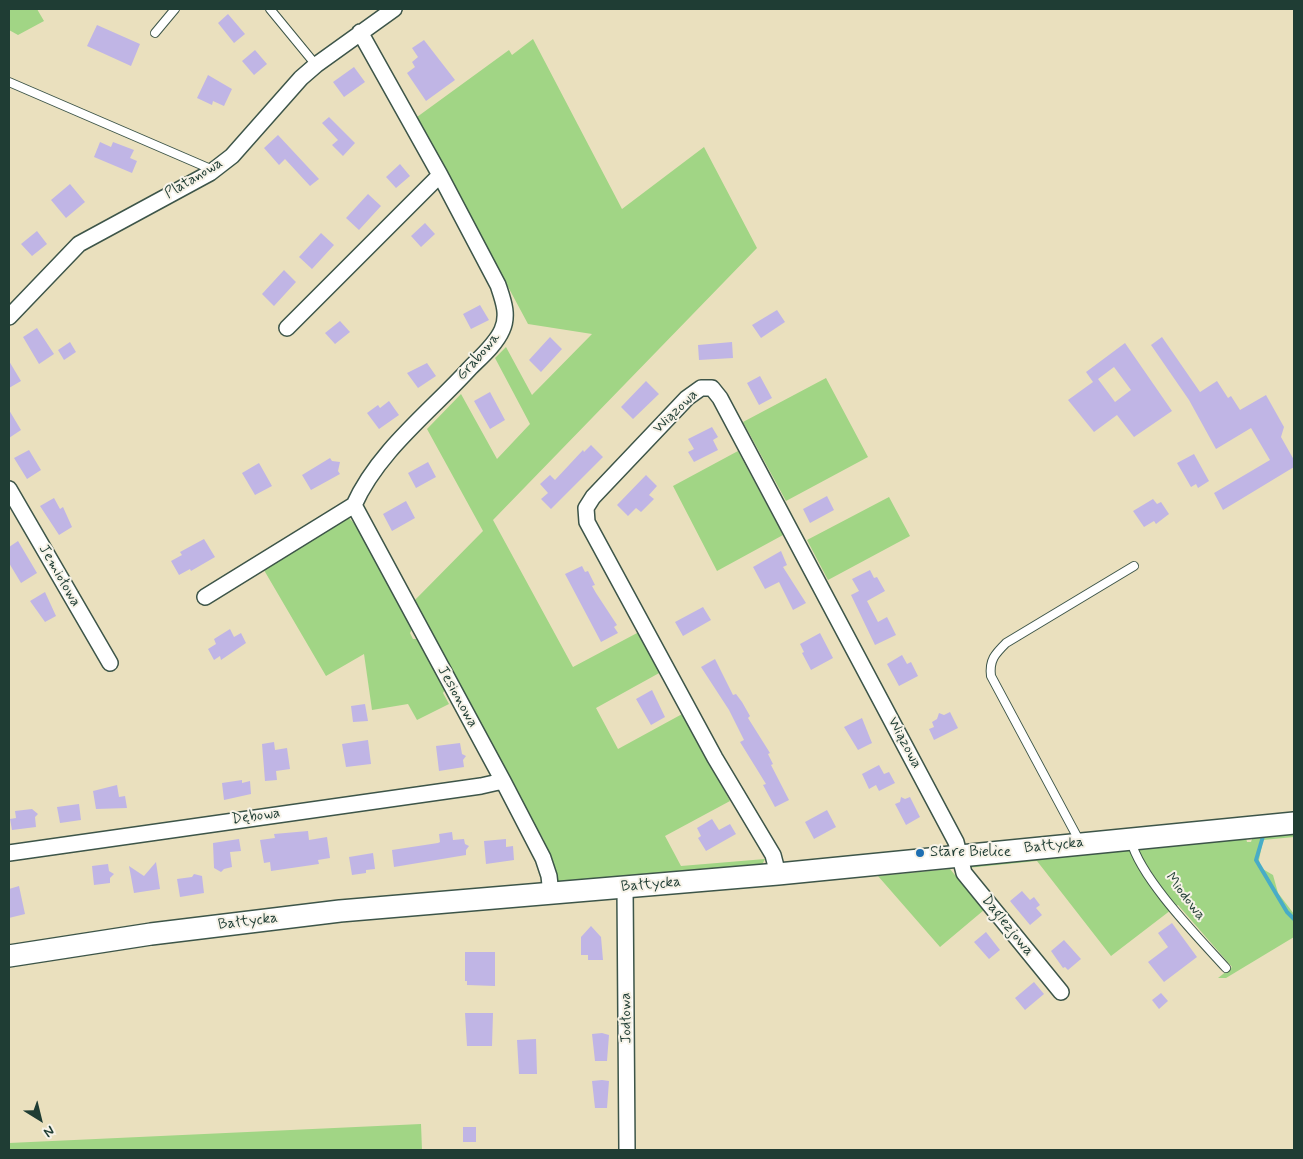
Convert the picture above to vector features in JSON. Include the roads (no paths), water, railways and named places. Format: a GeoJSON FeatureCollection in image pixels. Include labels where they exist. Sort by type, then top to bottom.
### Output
{"type":"FeatureCollection","features":[{"type":"Feature","properties":{"kind":"street","name":"Platanowa"},"geometry":{"type":"LineString","coordinates":[[9,317],[79,244],[213,170],[232,156],[301,78],[360,32],[394,9]]}},
{"type":"Feature","properties":{"kind":"street","name":"Grabowa"},"geometry":{"type":"LineString","coordinates":[[354,505],[364,482],[383,458],[495,342],[502,330],[506,315],[504,301],[440,175],[360,32]]}},
{"type":"Feature","properties":{"kind":"street"},"geometry":{"type":"LineString","coordinates":[[287,328],[440,175]]}},
{"type":"Feature","properties":{"kind":"street","name":"Wiązowa"},"geometry":{"type":"LineString","coordinates":[[778,874],[773,855],[715,758],[587,522],[586,508],[593,497],[687,398],[701,388],[712,388],[720,398],[956,842],[960,856]]}},
{"type":"Feature","properties":{"kind":"street","name":"Jemiołowa"},"geometry":{"type":"LineString","coordinates":[[9,490],[110,663]]}},
{"type":"Feature","properties":{"kind":"street"},"geometry":{"type":"LineString","coordinates":[[205,597],[354,505]]}},
{"type":"Feature","properties":{"kind":"street","name":"Jesionowa"},"geometry":{"type":"LineString","coordinates":[[354,505],[543,858],[549,876],[551,894]]}},
{"type":"Feature","properties":{"kind":"street","name":"Dębowa"},"geometry":{"type":"LineString","coordinates":[[9,853],[481,786],[503,781]]}},
{"type":"Feature","properties":{"kind":"street","name":"Bałtycka"},"geometry":{"type":"LineString","coordinates":[[9,956],[151,934],[340,910],[778,874],[1294,823]]}},
{"type":"Feature","properties":{"kind":"street","name":"Daglezjowa"},"geometry":{"type":"LineString","coordinates":[[960,856],[964,873],[1061,992]]}},
{"type":"Feature","properties":{"kind":"street","name":"Jodłowa"},"geometry":{"type":"LineString","coordinates":[[625,887],[627,1150]]}},
{"type":"Feature","properties":{"kind":"lane"},"geometry":{"type":"LineString","coordinates":[[155,33],[175,9]]}},
{"type":"Feature","properties":{"kind":"lane"},"geometry":{"type":"LineString","coordinates":[[270,9],[316,65]]}},
{"type":"Feature","properties":{"kind":"lane"},"geometry":{"type":"LineString","coordinates":[[9,82],[213,170]]}},
{"type":"Feature","properties":{"kind":"lane"},"geometry":{"type":"LineString","coordinates":[[1081,843],[991,676],[990,665],[995,654],[1006,643],[1134,566]]}},
{"type":"Feature","properties":{"kind":"lane","name":"Miodowa"},"geometry":{"type":"LineString","coordinates":[[1130,839],[1134,852],[1173,908],[1226,968]]}},
{"type":"Feature","properties":{"kind":"waterway"},"geometry":{"type":"LineString","coordinates":[[1264,833],[1256,860],[1287,912],[1294,919]]}},
{"type":"Feature","properties":{"kind":"place","name":"Stare Bielice"},"geometry":{"type":"Point","coordinates":[920,853]}}]}
